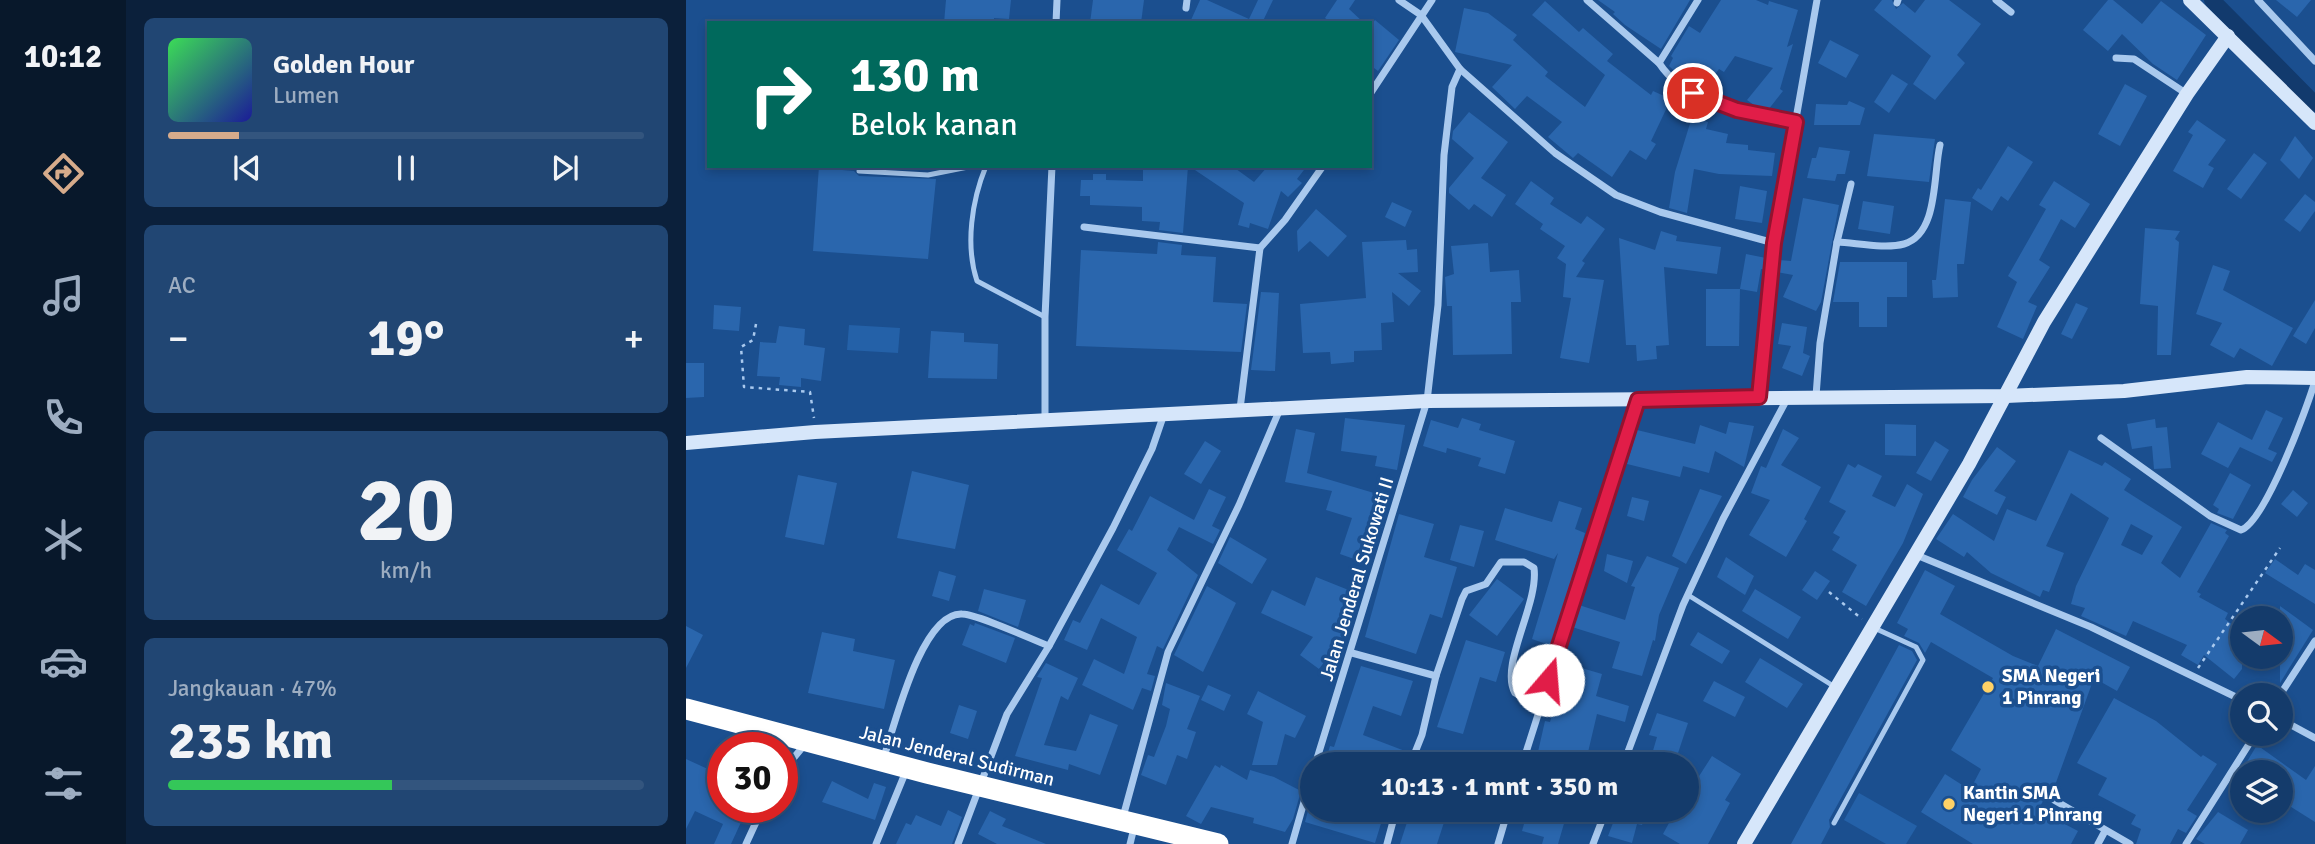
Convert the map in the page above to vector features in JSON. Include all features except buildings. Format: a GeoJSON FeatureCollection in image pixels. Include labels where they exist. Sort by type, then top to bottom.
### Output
{"type":"FeatureCollection","features":[{"type":"Feature","properties":{"kind":"highway","name":"Jalan Jenderal Sudirman"},"geometry":{"type":"LineString","coordinates":[[686,709],[979,786],[1129,830],[1218,844]]}},
{"type":"Feature","properties":{"kind":"street"},"geometry":{"type":"LineString","coordinates":[[1054,21],[1057,0]]}},
{"type":"Feature","properties":{"kind":"street"},"geometry":{"type":"LineString","coordinates":[[1399,0],[1421,15],[1461,69],[1555,153],[1616,195],[1660,212],[1774,243]]}},
{"type":"Feature","properties":{"kind":"street"},"geometry":{"type":"LineString","coordinates":[[1372,91],[1432,0]]}},
{"type":"Feature","properties":{"kind":"street"},"geometry":{"type":"LineString","coordinates":[[1587,0],[1659,63],[1667,74],[1693,93],[1737,110],[1796,122]]}},
{"type":"Feature","properties":{"kind":"street"},"geometry":{"type":"LineString","coordinates":[[1659,63],[1698,0]]}},
{"type":"Feature","properties":{"kind":"street"},"geometry":{"type":"LineString","coordinates":[[1759,397],[1774,243],[1817,0]]}},
{"type":"Feature","properties":{"kind":"street"},"geometry":{"type":"LineString","coordinates":[[1996,0],[2011,12]]}},
{"type":"Feature","properties":{"kind":"street"},"geometry":{"type":"LineString","coordinates":[[2190,0],[2315,123]]}},
{"type":"Feature","properties":{"kind":"street"},"geometry":{"type":"LineString","coordinates":[[2258,0],[2315,61]]}},
{"type":"Feature","properties":{"kind":"street"},"geometry":{"type":"LineString","coordinates":[[1744,844],[2006,396],[2044,322],[2187,94],[2228,36]]}},
{"type":"Feature","properties":{"kind":"street"},"geometry":{"type":"LineString","coordinates":[[2116,58],[2134,59],[2187,94]]}},
{"type":"Feature","properties":{"kind":"street","name":"Jalan Jenderal Sukowati II"},"geometry":{"type":"LineString","coordinates":[[1319,752],[1352,653],[1427,401],[1438,305],[1444,155],[1452,87],[1461,69]]}},
{"type":"Feature","properties":{"kind":"street"},"geometry":{"type":"LineString","coordinates":[[1837,242],[1902,244],[1916,238],[1927,222],[1940,145]]}},
{"type":"Feature","properties":{"kind":"street"},"geometry":{"type":"LineString","coordinates":[[1045,420],[1045,317],[1052,168]]}},
{"type":"Feature","properties":{"kind":"street"},"geometry":{"type":"LineString","coordinates":[[1240,409],[1260,248],[1301,200],[1322,168]]}},
{"type":"Feature","properties":{"kind":"street"},"geometry":{"type":"LineString","coordinates":[[1816,396],[1820,343],[1837,242],[1851,184]]}},
{"type":"Feature","properties":{"kind":"street"},"geometry":{"type":"LineString","coordinates":[[1084,227],[1260,248]]}},
{"type":"Feature","properties":{"kind":"street"},"geometry":{"type":"LineString","coordinates":[[686,443],[815,432],[1427,401],[2006,396],[2124,391],[2247,377],[2315,380],[2306,415],[2258,514],[2250,525],[2241,530],[2210,516],[2101,438]]}},
{"type":"Feature","properties":{"kind":"street"},"geometry":{"type":"LineString","coordinates":[[1628,752],[1688,595],[1723,519],[1789,396]]}},
{"type":"Feature","properties":{"kind":"street"},"geometry":{"type":"LineString","coordinates":[[1526,752],[1638,400]]}},
{"type":"Feature","properties":{"kind":"street"},"geometry":{"type":"LineString","coordinates":[[1129,830],[1168,652],[1239,505],[1280,408]]}},
{"type":"Feature","properties":{"kind":"street"},"geometry":{"type":"LineString","coordinates":[[958,844],[1007,715],[1049,646],[1152,449],[1164,414]]}},
{"type":"Feature","properties":{"kind":"street"},"geometry":{"type":"LineString","coordinates":[[1913,554],[2091,628],[2230,694]]}},
{"type":"Feature","properties":{"kind":"street"},"geometry":{"type":"LineString","coordinates":[[1415,752],[1436,676],[1466,591],[1486,584],[1502,562],[1524,562],[1534,568],[1534,594],[1510,674],[1511,686],[1521,698],[1540,706]]}},
{"type":"Feature","properties":{"kind":"street"},"geometry":{"type":"LineString","coordinates":[[883,760],[915,667],[929,636],[942,620],[962,613],[1049,646]]}},
{"type":"Feature","properties":{"kind":"street"},"geometry":{"type":"LineString","coordinates":[[2288,683],[2315,641]]}},
{"type":"Feature","properties":{"kind":"street"},"geometry":{"type":"LineString","coordinates":[[1352,653],[1436,676]]}},
{"type":"Feature","properties":{"kind":"street"},"geometry":{"type":"LineString","coordinates":[[2293,726],[2315,738]]}},
{"type":"Feature","properties":{"kind":"street"},"geometry":{"type":"LineString","coordinates":[[798,754],[808,742]]}},
{"type":"Feature","properties":{"kind":"street"},"geometry":{"type":"LineString","coordinates":[[2186,844],[2248,746]]}},
{"type":"Feature","properties":{"kind":"street"},"geometry":{"type":"LineString","coordinates":[[876,844],[908,767]]}},
{"type":"Feature","properties":{"kind":"street"},"geometry":{"type":"LineString","coordinates":[[2054,800],[2130,844]]}},
{"type":"Feature","properties":{"kind":"street"},"geometry":{"type":"LineString","coordinates":[[1292,844],[1300,816]]}},
{"type":"Feature","properties":{"kind":"street"},"geometry":{"type":"LineString","coordinates":[[1387,844],[1393,822]]}},
{"type":"Feature","properties":{"kind":"street"},"geometry":{"type":"LineString","coordinates":[[1498,844],[1504,822]]}},
{"type":"Feature","properties":{"kind":"street"},"geometry":{"type":"LineString","coordinates":[[1593,844],[1601,822]]}},
{"type":"Feature","properties":{"kind":"street"},"geometry":{"type":"LineString","coordinates":[[747,844],[756,823]]}},
{"type":"Feature","properties":{"kind":"street"},"geometry":{"type":"LineString","coordinates":[[2098,844],[2105,831]]}},
{"type":"Feature","properties":{"kind":"lane"},"geometry":{"type":"LineString","coordinates":[[859,171],[928,175],[963,168]]}},
{"type":"Feature","properties":{"kind":"lane"},"geometry":{"type":"LineString","coordinates":[[985,168],[975,192],[972,267],[976,281],[1045,317]]}},
{"type":"Feature","properties":{"kind":"lane"},"geometry":{"type":"LineString","coordinates":[[1688,595],[1835,687]]}},
{"type":"Feature","properties":{"kind":"lane"},"geometry":{"type":"LineString","coordinates":[[1835,823],[1923,660],[1916,647],[1870,626]]}},
{"type":"Feature","properties":{"kind":"path"},"geometry":{"type":"LineString","coordinates":[[756,324],[753,340],[741,347],[744,387],[810,392],[815,432]]}},
{"type":"Feature","properties":{"kind":"path"},"geometry":{"type":"LineString","coordinates":[[2192,677],[2280,548]]}},
{"type":"Feature","properties":{"kind":"path"},"geometry":{"type":"LineString","coordinates":[[1829,592],[1870,626]]}},
{"type":"Feature","properties":{"kind":"shaded area"},"geometry":{"type":"Polygon","coordinates":[[[849,325],[900,328],[898,353],[847,350],[849,325]]]}},
{"type":"Feature","properties":{"kind":"shaded area"},"geometry":{"type":"Polygon","coordinates":[[[1859,793],[1917,826],[1906,844],[1886,844],[1844,820],[1859,793]]]}},
{"type":"Feature","properties":{"kind":"waterway"},"geometry":{"type":"LineString","coordinates":[[2212,0],[2315,104]]}},
{"type":"Feature","properties":{"kind":"place","name":"SMA Negeri 1 Pinrang"},"geometry":{"type":"Point","coordinates":[1988,687]}},
{"type":"Feature","properties":{"kind":"place","name":"Kantin SMA Negeri 1 Pinrang"},"geometry":{"type":"Point","coordinates":[1949,804]}},
{"type":"Feature","properties":{"kind":"route"},"geometry":{"type":"LineString","coordinates":[[1548,680],[1638,400],[1759,397],[1774,243],[1796,122],[1737,110],[1693,93]]}}]}
